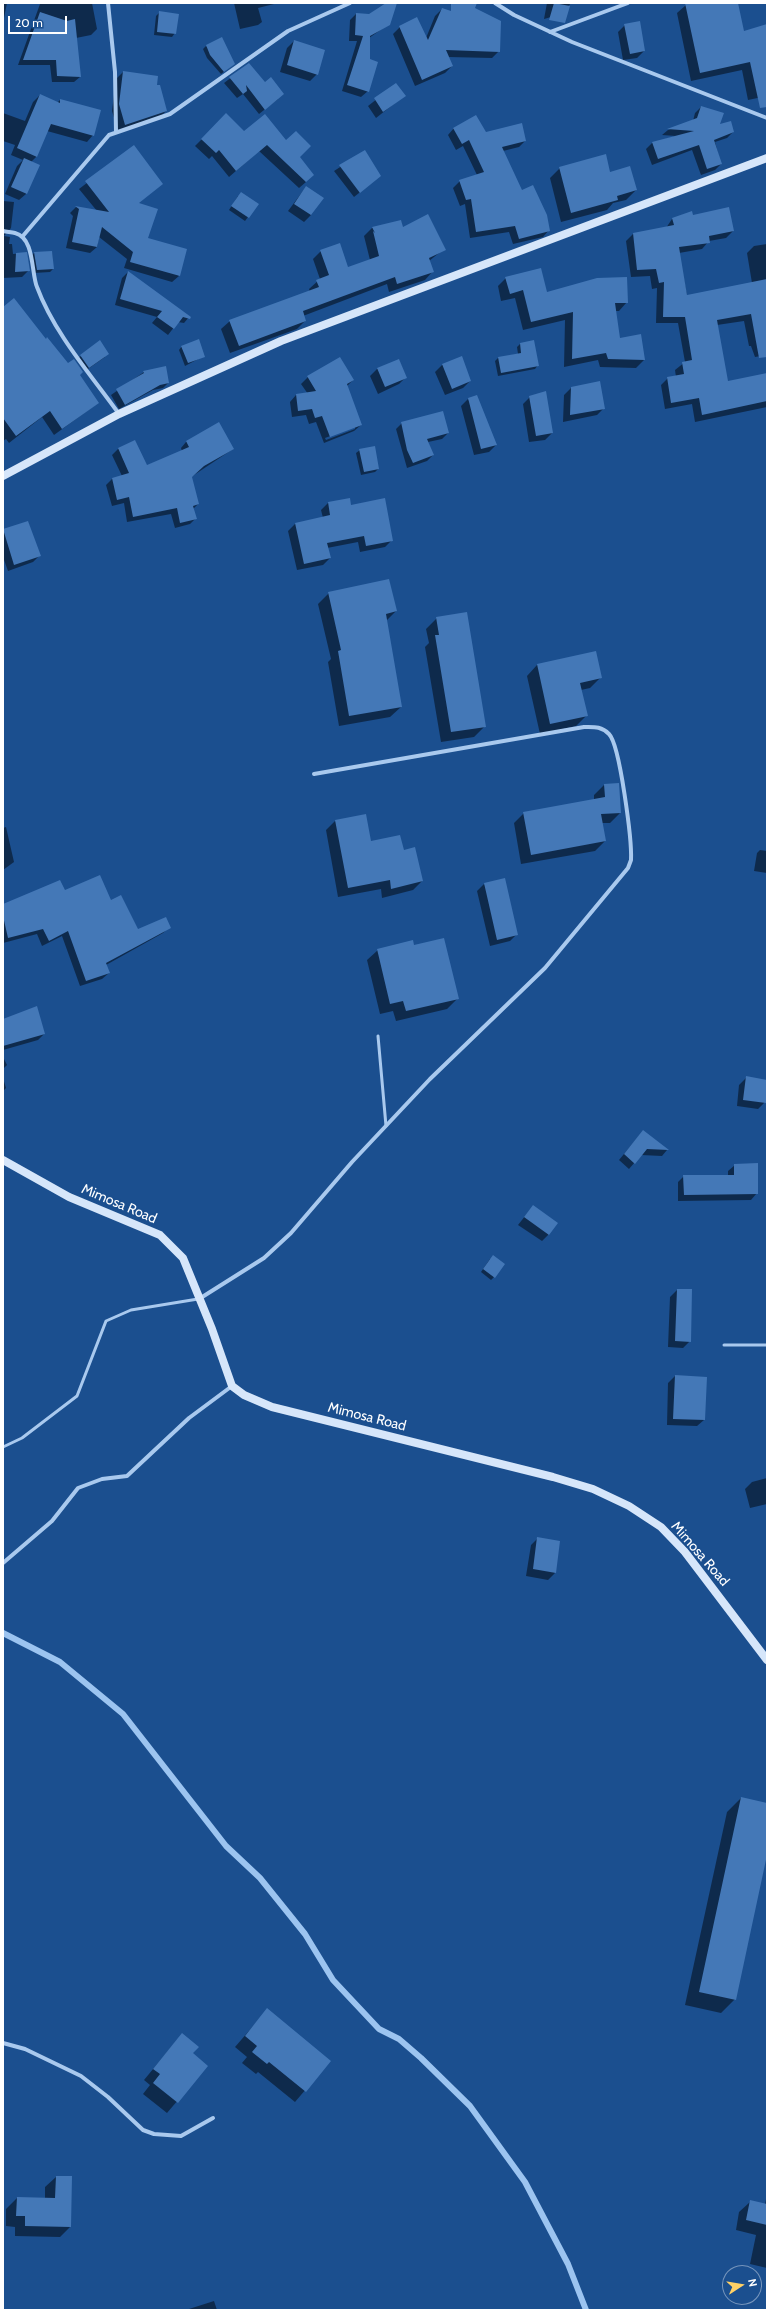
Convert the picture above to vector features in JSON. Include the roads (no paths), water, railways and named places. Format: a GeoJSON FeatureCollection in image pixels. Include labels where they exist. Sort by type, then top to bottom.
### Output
{"type":"FeatureCollection","features":[{"type":"Feature","properties":{"kind":"street"},"geometry":{"type":"LineString","coordinates":[[108,3],[115,72],[116,132]]}},
{"type":"Feature","properties":{"kind":"street"},"geometry":{"type":"LineString","coordinates":[[22,237],[109,135],[170,114],[288,31],[350,3]]}},
{"type":"Feature","properties":{"kind":"street"},"geometry":{"type":"LineString","coordinates":[[495,3],[549,32],[767,118]]}},
{"type":"Feature","properties":{"kind":"street"},"geometry":{"type":"LineString","coordinates":[[549,32],[628,3]]}},
{"type":"Feature","properties":{"kind":"street"},"geometry":{"type":"LineString","coordinates":[[3,476],[119,414],[281,341],[767,158]]}},
{"type":"Feature","properties":{"kind":"street"},"geometry":{"type":"LineString","coordinates":[[3,231],[22,237],[32,258],[36,286],[50,314],[119,414]]}},
{"type":"Feature","properties":{"kind":"street"},"geometry":{"type":"LineString","coordinates":[[198,1299],[264,1258],[291,1233],[430,1079],[545,968],[628,868],[631,860],[631,850],[620,769],[610,735],[599,726],[584,727],[314,774]]}},
{"type":"Feature","properties":{"kind":"street","name":"Mimosa Road"},"geometry":{"type":"LineString","coordinates":[[3,1160],[69,1197],[160,1235],[183,1258],[198,1299],[212,1329],[232,1386],[244,1395],[272,1407],[553,1477],[593,1489],[629,1506],[661,1528],[685,1552],[767,1660]]}},
{"type":"Feature","properties":{"kind":"street"},"geometry":{"type":"LineString","coordinates":[[3,1563],[33,1540],[52,1521],[78,1488],[102,1479],[127,1476],[189,1418],[232,1386]]}},
{"type":"Feature","properties":{"kind":"street"},"geometry":{"type":"LineString","coordinates":[[3,2043],[25,2049],[81,2076],[108,2097],[143,2130],[154,2134],[181,2136],[213,2118]]}},
{"type":"Feature","properties":{"kind":"lane"},"geometry":{"type":"LineString","coordinates":[[378,1036],[386,1126]]}},
{"type":"Feature","properties":{"kind":"lane"},"geometry":{"type":"LineString","coordinates":[[3,1448],[22,1438],[77,1396],[106,1321],[131,1310],[198,1299]]}},
{"type":"Feature","properties":{"kind":"lane"},"geometry":{"type":"LineString","coordinates":[[724,1345],[767,1345]]}},
{"type":"Feature","properties":{"kind":"waterway"},"geometry":{"type":"LineString","coordinates":[[3,1633],[60,1662],[123,1714],[226,1846],[260,1878],[305,1934],[333,1980],[379,2029],[399,2039],[421,2058],[470,2106],[525,2182],[568,2264],[586,2310]]}}]}
